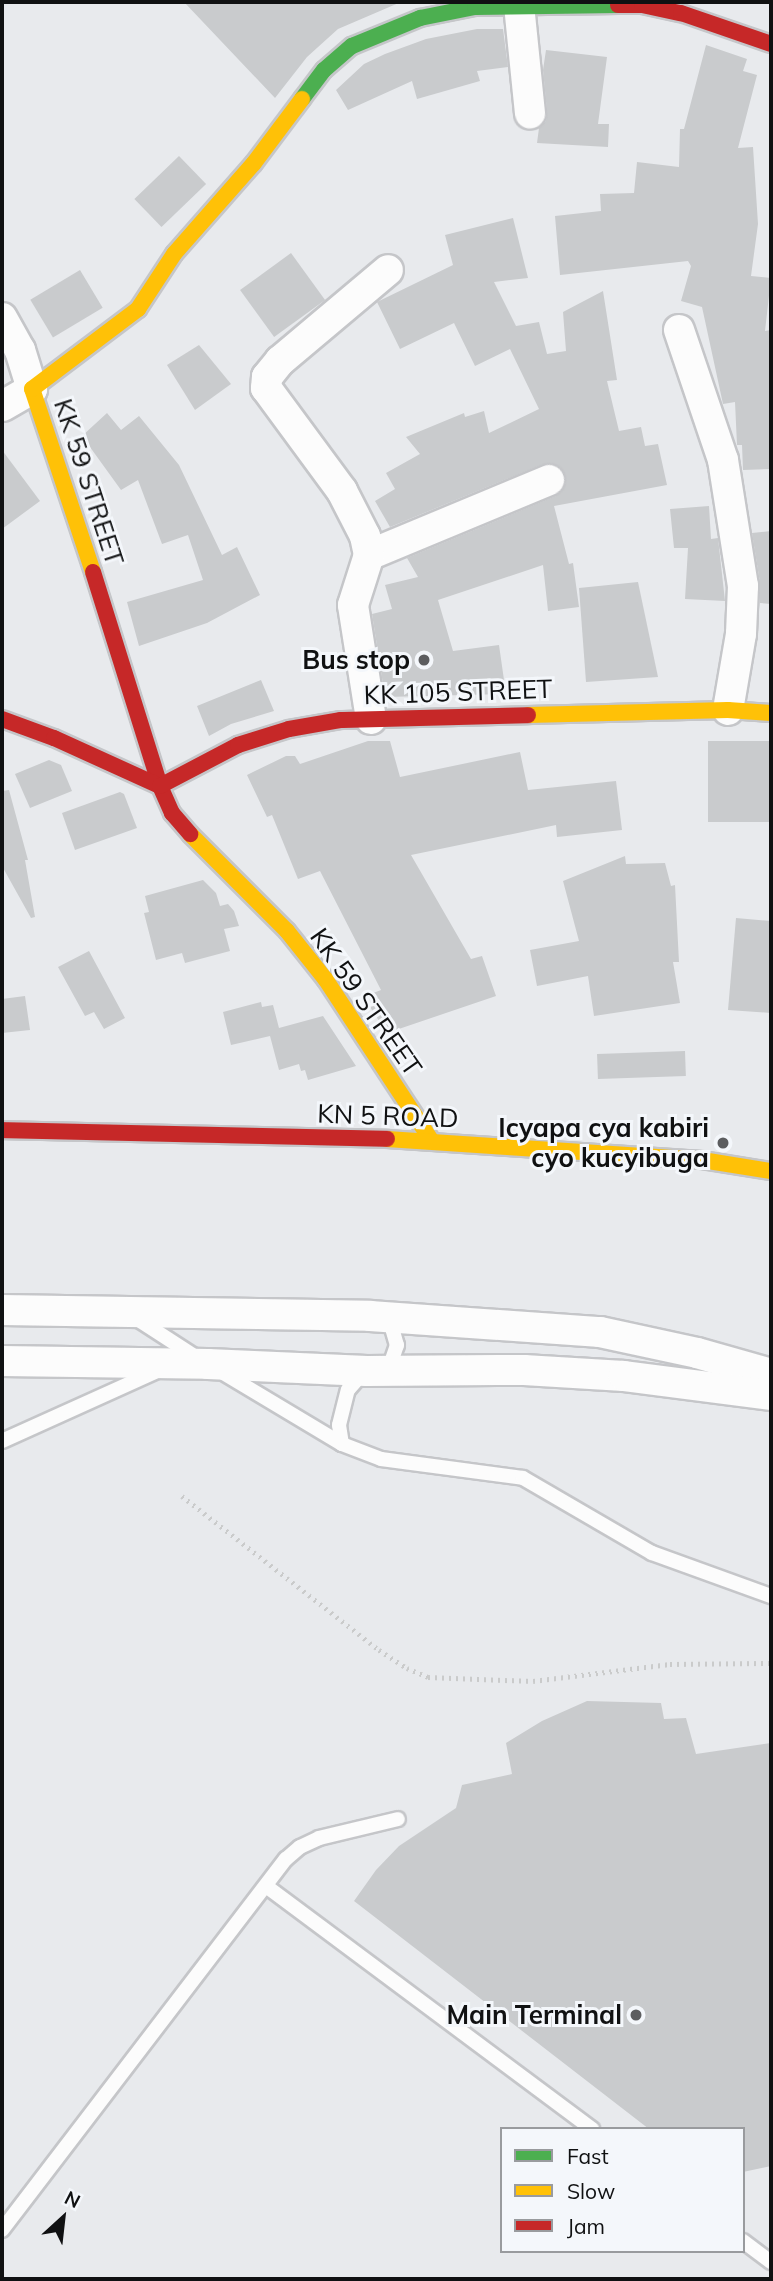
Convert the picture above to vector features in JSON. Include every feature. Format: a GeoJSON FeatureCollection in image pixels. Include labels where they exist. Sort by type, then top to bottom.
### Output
{"type":"FeatureCollection","features":[{"type":"Feature","properties":{"kind":"street"},"geometry":{"type":"LineString","coordinates":[[519,5],[530,113]]}},
{"type":"Feature","properties":{"kind":"street","name":"KK 59 STREET"},"geometry":{"type":"LineString","coordinates":[[431,1140],[326,980],[287,931],[201,849],[172,813],[160,786],[48,430],[32,389],[138,309],[173,254],[254,163],[301,97],[338,56],[376,34],[419,19],[475,7],[642,5],[681,13],[771,44]]}},
{"type":"Feature","properties":{"kind":"street"},"geometry":{"type":"LineString","coordinates":[[370,719],[353,605],[369,555],[365,536],[342,491],[266,388],[267,377],[280,361],[388,270]]}},
{"type":"Feature","properties":{"kind":"street"},"geometry":{"type":"LineString","coordinates":[[2,318],[20,350],[32,389],[2,406]]}},
{"type":"Feature","properties":{"kind":"street"},"geometry":{"type":"LineString","coordinates":[[679,330],[723,460],[743,586],[740,634],[729,710]]}},
{"type":"Feature","properties":{"kind":"street"},"geometry":{"type":"LineString","coordinates":[[369,555],[549,480]]}},
{"type":"Feature","properties":{"kind":"street","name":"KK 105 STREET"},"geometry":{"type":"LineString","coordinates":[[160,786],[238,745],[289,729],[341,720],[729,710],[771,713]]}},
{"type":"Feature","properties":{"kind":"street"},"geometry":{"type":"LineString","coordinates":[[2,719],[54,738],[160,786]]}},
{"type":"Feature","properties":{"kind":"street","name":"KN 5 ROAD"},"geometry":{"type":"LineString","coordinates":[[2,1130],[431,1140],[702,1160],[771,1171]]}},
{"type":"Feature","properties":{"kind":"street"},"geometry":{"type":"LineString","coordinates":[[2,1310],[370,1316],[600,1332],[697,1353],[771,1374]]}},
{"type":"Feature","properties":{"kind":"street"},"geometry":{"type":"LineString","coordinates":[[2,1361],[173,1363],[366,1371],[549,1372],[624,1376],[771,1395]]}},
{"type":"Feature","properties":{"kind":"lane"},"geometry":{"type":"LineString","coordinates":[[124,1311],[342,1444],[381,1459],[523,1478],[652,1553],[771,1596]]}},
{"type":"Feature","properties":{"kind":"lane"},"geometry":{"type":"LineString","coordinates":[[342,1444],[339,1425],[348,1390],[359,1375],[391,1362],[397,1345],[392,1328],[379,1318],[370,1316]]}},
{"type":"Feature","properties":{"kind":"lane"},"geometry":{"type":"LineString","coordinates":[[2,1441],[173,1363]]}},
{"type":"Feature","properties":{"kind":"lane"},"geometry":{"type":"LineString","coordinates":[[2,2230],[266,1886],[300,1847],[319,1838],[398,1819]]}},
{"type":"Feature","properties":{"kind":"lane"},"geometry":{"type":"LineString","coordinates":[[266,1886],[589,2127]]}},
{"type":"Feature","properties":{"kind":"lane"},"geometry":{"type":"LineString","coordinates":[[745,2242],[771,2262]]}},
{"type":"Feature","properties":{"kind":"path"},"geometry":{"type":"LineString","coordinates":[[182,1496],[379,1650],[407,1668],[428,1677],[533,1681],[670,1664],[771,1663]]}},
{"type":"Feature","properties":{"kind":"building"},"geometry":{"type":"Polygon","coordinates":[[[184,2],[401,2],[338,29],[307,57],[275,98],[184,2]]]}},
{"type":"Feature","properties":{"kind":"building"},"geometry":{"type":"Polygon","coordinates":[[[477,29],[503,29],[508,67],[477,71],[480,81],[417,99],[412,81],[348,110],[336,90],[364,64],[385,54],[426,39],[477,29]]]}},
{"type":"Feature","properties":{"kind":"building"},"geometry":{"type":"Polygon","coordinates":[[[706,45],[747,59],[743,71],[757,75],[738,148],[753,147],[758,224],[751,276],[771,278],[765,331],[771,330],[771,469],[743,470],[742,445],[737,445],[735,402],[723,404],[702,307],[681,301],[691,266],[688,261],[560,275],[555,216],[601,211],[600,194],[634,193],[637,162],[679,167],[680,129],[684,129],[706,45]]]}},
{"type":"Feature","properties":{"kind":"building"},"geometry":{"type":"Polygon","coordinates":[[[546,50],[607,57],[598,124],[609,124],[608,147],[537,143],[539,128],[546,121],[547,112],[543,70],[546,50]]]}},
{"type":"Feature","properties":{"kind":"building"},"geometry":{"type":"Polygon","coordinates":[[[179,156],[206,184],[161,227],[134,199],[179,156]]]}},
{"type":"Feature","properties":{"kind":"building"},"geometry":{"type":"Polygon","coordinates":[[[513,218],[528,278],[494,282],[516,326],[539,322],[547,354],[566,351],[563,312],[603,291],[617,380],[607,381],[619,431],[641,427],[645,446],[658,444],[667,485],[554,506],[569,564],[573,563],[579,607],[548,611],[543,565],[438,600],[453,651],[499,645],[506,694],[385,697],[372,614],[392,609],[385,585],[418,577],[407,558],[556,496],[566,483],[560,467],[543,464],[390,527],[375,501],[395,489],[386,473],[420,454],[406,437],[464,413],[465,417],[484,411],[489,433],[539,409],[510,349],[475,366],[454,323],[400,349],[377,302],[453,265],[445,235],[513,218]]]}},
{"type":"Feature","properties":{"kind":"building"},"geometry":{"type":"Polygon","coordinates":[[[291,253],[325,300],[274,337],[240,290],[291,253]]]}},
{"type":"Feature","properties":{"kind":"building"},"geometry":{"type":"Polygon","coordinates":[[[80,270],[103,308],[53,338],[30,300],[80,270]]]}},
{"type":"Feature","properties":{"kind":"building"},"geometry":{"type":"Polygon","coordinates":[[[199,345],[231,384],[195,410],[167,365],[199,345]]]}},
{"type":"Feature","properties":{"kind":"building"},"geometry":{"type":"Polygon","coordinates":[[[107,413],[121,430],[139,416],[179,465],[222,555],[237,547],[260,595],[207,623],[139,646],[127,602],[203,580],[188,535],[162,544],[138,480],[121,490],[82,436],[107,413]]]}},
{"type":"Feature","properties":{"kind":"building"},"geometry":{"type":"Polygon","coordinates":[[[2,450],[40,501],[2,529],[2,450]]]}},
{"type":"Feature","properties":{"kind":"building"},"geometry":{"type":"Polygon","coordinates":[[[709,506],[711,539],[718,538],[725,601],[685,599],[688,548],[674,548],[670,509],[709,506]]]}},
{"type":"Feature","properties":{"kind":"building"},"geometry":{"type":"Polygon","coordinates":[[[771,531],[771,604],[760,603],[760,583],[752,533],[771,531]]]}},
{"type":"Feature","properties":{"kind":"building"},"geometry":{"type":"Polygon","coordinates":[[[638,582],[658,677],[586,682],[579,588],[638,582]]]}},
{"type":"Feature","properties":{"kind":"building"},"geometry":{"type":"Polygon","coordinates":[[[261,680],[274,711],[231,724],[209,736],[197,706],[261,680]]]}},
{"type":"Feature","properties":{"kind":"building"},"geometry":{"type":"Polygon","coordinates":[[[368,741],[390,741],[400,777],[520,752],[528,790],[616,781],[622,830],[557,837],[556,825],[411,855],[471,959],[482,956],[496,996],[387,1033],[368,1004],[371,1002],[368,995],[381,990],[320,871],[298,879],[272,815],[267,817],[247,775],[286,756],[295,756],[300,764],[368,741]]]}},
{"type":"Feature","properties":{"kind":"building"},"geometry":{"type":"Polygon","coordinates":[[[708,741],[771,741],[771,822],[708,822],[708,741]]]}},
{"type":"Feature","properties":{"kind":"building"},"geometry":{"type":"Polygon","coordinates":[[[49,760],[61,765],[72,791],[30,808],[15,774],[49,760]]]}},
{"type":"Feature","properties":{"kind":"building"},"geometry":{"type":"Polygon","coordinates":[[[9,790],[28,860],[25,860],[35,917],[31,918],[2,866],[2,791],[9,790]]]}},
{"type":"Feature","properties":{"kind":"building"},"geometry":{"type":"Polygon","coordinates":[[[120,792],[124,794],[137,828],[75,850],[62,813],[120,792]]]}},
{"type":"Feature","properties":{"kind":"building"},"geometry":{"type":"Polygon","coordinates":[[[625,856],[626,864],[665,863],[671,886],[675,885],[679,962],[673,962],[680,1003],[594,1016],[588,976],[537,986],[530,950],[579,941],[563,881],[625,856]]]}},
{"type":"Feature","properties":{"kind":"building"},"geometry":{"type":"Polygon","coordinates":[[[203,880],[216,893],[220,906],[228,904],[234,911],[239,926],[224,929],[230,951],[185,963],[182,953],[156,960],[144,913],[149,912],[145,896],[203,880]]]}},
{"type":"Feature","properties":{"kind":"building"},"geometry":{"type":"Polygon","coordinates":[[[736,918],[771,921],[771,1013],[728,1010],[736,918]]]}},
{"type":"Feature","properties":{"kind":"building"},"geometry":{"type":"Polygon","coordinates":[[[89,951],[125,1018],[104,1029],[94,1012],[85,1016],[58,967],[89,951]]]}},
{"type":"Feature","properties":{"kind":"building"},"geometry":{"type":"Polygon","coordinates":[[[25,996],[30,1030],[2,1033],[2,999],[25,996]]]}},
{"type":"Feature","properties":{"kind":"building"},"geometry":{"type":"Polygon","coordinates":[[[261,1002],[262,1007],[273,1005],[279,1028],[323,1016],[356,1066],[308,1080],[305,1070],[301,1071],[299,1064],[279,1070],[270,1036],[231,1045],[223,1012],[261,1002]]]}},
{"type":"Feature","properties":{"kind":"building"},"geometry":{"type":"Polygon","coordinates":[[[685,1051],[686,1076],[598,1079],[597,1054],[685,1051]]]}},
{"type":"Feature","properties":{"kind":"building","name":"Main Terminal"},"geometry":{"type":"Polygon","coordinates":[[[587,1701],[661,1703],[664,1719],[686,1718],[696,1754],[771,1743],[771,2166],[745,2172],[745,2127],[646,2127],[354,1901],[376,1870],[399,1846],[456,1808],[462,1785],[512,1774],[506,1743],[542,1721],[587,1701]]]}},
{"type":"Feature","properties":{"kind":"traffic: fast"},"geometry":{"type":"LineString","coordinates":[[302,99],[324,70],[352,46],[420,18],[475,7],[618,5]]}},
{"type":"Feature","properties":{"kind":"traffic: slow"},"geometry":{"type":"LineString","coordinates":[[93,572],[32,389],[138,309],[174,254],[254,163],[302,99]]}},
{"type":"Feature","properties":{"kind":"traffic: slow"},"geometry":{"type":"LineString","coordinates":[[528,715],[728,710],[771,713]]}},
{"type":"Feature","properties":{"kind":"traffic: slow"},"geometry":{"type":"LineString","coordinates":[[190,834],[287,931],[326,980],[431,1140]]}},
{"type":"Feature","properties":{"kind":"traffic: slow"},"geometry":{"type":"LineString","coordinates":[[387,1139],[702,1160],[771,1171]]}},
{"type":"Feature","properties":{"kind":"traffic: jam"},"geometry":{"type":"LineString","coordinates":[[618,5],[642,5],[681,13],[771,44]]}},
{"type":"Feature","properties":{"kind":"traffic: jam"},"geometry":{"type":"LineString","coordinates":[[93,572],[160,786],[172,813],[190,834]]}},
{"type":"Feature","properties":{"kind":"traffic: jam"},"geometry":{"type":"LineString","coordinates":[[2,719],[54,738],[160,786],[238,745],[289,729],[341,720],[528,715]]}},
{"type":"Feature","properties":{"kind":"traffic: jam"},"geometry":{"type":"LineString","coordinates":[[2,1130],[387,1139]]}},
{"type":"Feature","properties":{"kind":"place","name":"Bus stop"},"geometry":{"type":"Point","coordinates":[424,660]}},
{"type":"Feature","properties":{"kind":"place","name":"Icyapa cya kabiri cyo kucyibuga"},"geometry":{"type":"Point","coordinates":[723,1143]}},
{"type":"Feature","properties":{"kind":"place","name":"Main Terminal"},"geometry":{"type":"Point","coordinates":[636,2015]}}]}
